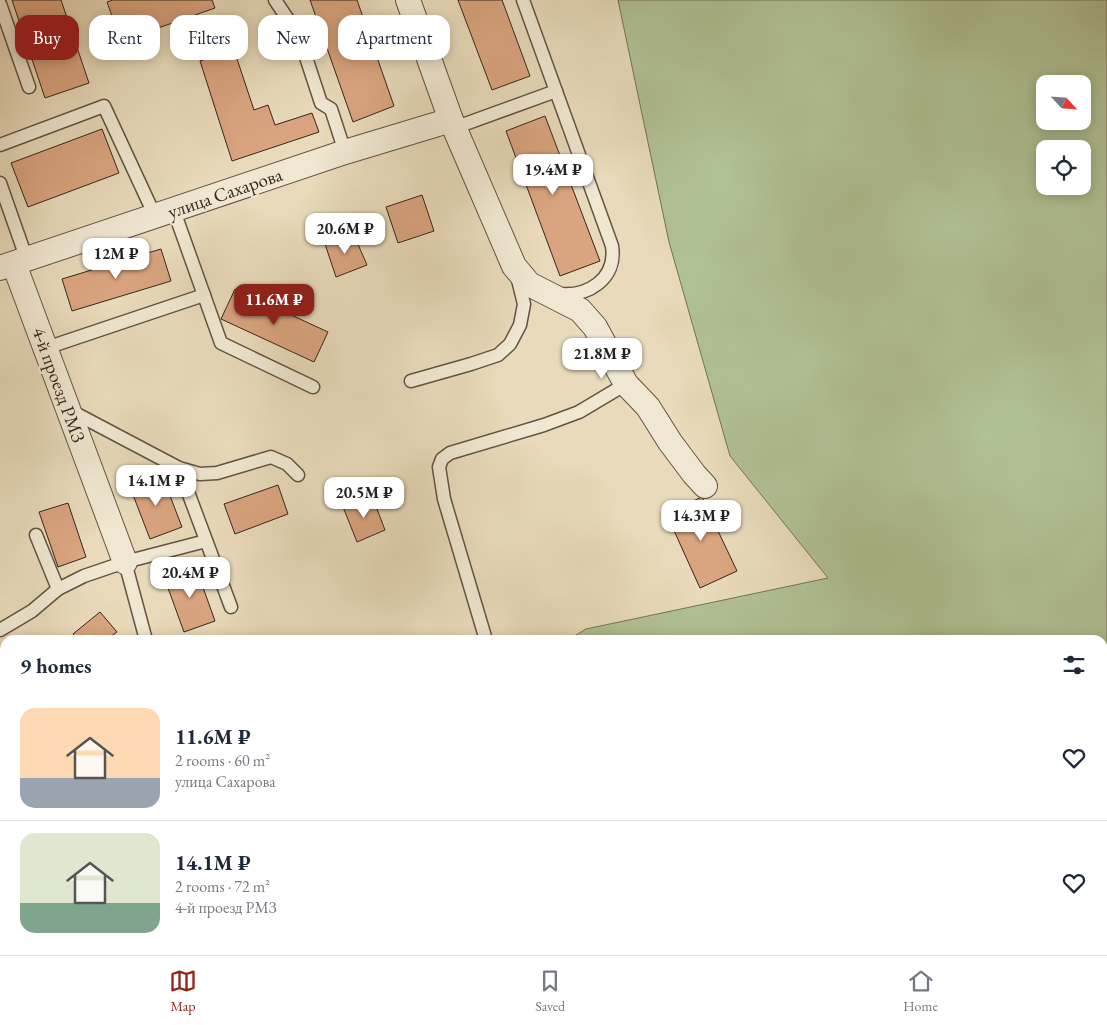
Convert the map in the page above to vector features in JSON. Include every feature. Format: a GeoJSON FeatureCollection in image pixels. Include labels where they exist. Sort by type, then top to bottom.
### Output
{"type":"FeatureCollection","features":[{"type":"Feature","properties":{"kind":"street"},"geometry":{"type":"LineString","coordinates":[[408,0],[453,124],[514,266],[529,284],[580,310],[595,327],[626,384],[648,407],[670,442],[705,486]]}},
{"type":"Feature","properties":{"kind":"street","name":"улица Сахарова"},"geometry":{"type":"LineString","coordinates":[[14,264],[345,152],[453,124]]}},
{"type":"Feature","properties":{"kind":"street","name":"4-й проезд РМЗ"},"geometry":{"type":"LineString","coordinates":[[14,264],[125,562]]}},
{"type":"Feature","properties":{"kind":"lane"},"geometry":{"type":"LineString","coordinates":[[275,0],[299,36],[321,103],[331,109],[345,152]]}},
{"type":"Feature","properties":{"kind":"lane"},"geometry":{"type":"LineString","coordinates":[[523,0],[612,246],[613,256],[608,275],[596,285],[579,293],[567,295],[546,294]]}},
{"type":"Feature","properties":{"kind":"lane"},"geometry":{"type":"LineString","coordinates":[[0,4],[29,87]]}},
{"type":"Feature","properties":{"kind":"lane"},"geometry":{"type":"LineString","coordinates":[[453,124],[556,91]]}},
{"type":"Feature","properties":{"kind":"lane"},"geometry":{"type":"LineString","coordinates":[[0,145],[104,106],[165,214],[204,295],[221,343],[312,387]]}},
{"type":"Feature","properties":{"kind":"lane"},"geometry":{"type":"LineString","coordinates":[[0,183],[14,264]]}},
{"type":"Feature","properties":{"kind":"lane"},"geometry":{"type":"LineString","coordinates":[[411,381],[471,364],[498,354],[510,344],[520,325],[524,304],[514,266]]}},
{"type":"Feature","properties":{"kind":"lane"},"geometry":{"type":"LineString","coordinates":[[46,348],[204,295]]}},
{"type":"Feature","properties":{"kind":"lane"},"geometry":{"type":"LineString","coordinates":[[485,635],[444,499],[439,467],[442,459],[450,453],[544,425],[579,412],[626,384]]}},
{"type":"Feature","properties":{"kind":"lane"},"geometry":{"type":"LineString","coordinates":[[68,410],[179,468],[200,474],[217,473],[271,457],[287,464],[298,475]]}},
{"type":"Feature","properties":{"kind":"lane"},"geometry":{"type":"LineString","coordinates":[[179,468],[231,607]]}},
{"type":"Feature","properties":{"kind":"lane"},"geometry":{"type":"LineString","coordinates":[[36,535],[58,588]]}},
{"type":"Feature","properties":{"kind":"lane"},"geometry":{"type":"LineString","coordinates":[[0,630],[32,612],[58,588],[84,576],[125,562],[206,541]]}},
{"type":"Feature","properties":{"kind":"lane"},"geometry":{"type":"LineString","coordinates":[[125,562],[145,635]]}},
{"type":"Feature","properties":{"kind":"green space"},"geometry":{"type":"Polygon","coordinates":[[[618,0],[1107,0],[1107,635],[576,635],[586,629],[828,578],[730,456],[669,242],[618,0]]]}},
{"type":"Feature","properties":{"kind":"building"},"geometry":{"type":"Polygon","coordinates":[[[12,0],[61,0],[66,15],[17,15],[12,0]]]}},
{"type":"Feature","properties":{"kind":"building"},"geometry":{"type":"Polygon","coordinates":[[[113,0],[212,0],[215,8],[195,15],[170,15],[170,24],[160,27],[160,15],[112,15],[107,2],[113,0]]]}},
{"type":"Feature","properties":{"kind":"building"},"geometry":{"type":"Polygon","coordinates":[[[310,0],[357,0],[362,15],[338,15],[338,60],[378,60],[394,106],[353,122],[328,51],[328,15],[315,15],[310,0]]]}},
{"type":"Feature","properties":{"kind":"building"},"geometry":{"type":"Polygon","coordinates":[[[458,0],[502,0],[530,76],[492,90],[458,0]]]}},
{"type":"Feature","properties":{"kind":"building"},"geometry":{"type":"Polygon","coordinates":[[[79,53],[89,83],[45,98],[32,60],[79,60],[79,53]]]}},
{"type":"Feature","properties":{"kind":"building"},"geometry":{"type":"Polygon","coordinates":[[[237,60],[254,110],[268,105],[275,125],[312,113],[319,132],[232,161],[200,61],[237,60]]]}},
{"type":"Feature","properties":{"kind":"building"},"geometry":{"type":"Polygon","coordinates":[[[545,116],[600,261],[560,276],[506,131],[545,116]]]}},
{"type":"Feature","properties":{"kind":"building"},"geometry":{"type":"Polygon","coordinates":[[[102,129],[119,173],[28,207],[11,163],[102,129]]]}},
{"type":"Feature","properties":{"kind":"building"},"geometry":{"type":"Polygon","coordinates":[[[422,195],[434,231],[398,243],[386,207],[422,195]]]}},
{"type":"Feature","properties":{"kind":"building"},"geometry":{"type":"Polygon","coordinates":[[[353,233],[367,265],[336,277],[325,244],[353,233]]]}},
{"type":"Feature","properties":{"kind":"building"},"geometry":{"type":"Polygon","coordinates":[[[161,249],[171,281],[72,311],[62,279],[161,249]]]}},
{"type":"Feature","properties":{"kind":"building"},"geometry":{"type":"Polygon","coordinates":[[[235,289],[328,332],[314,362],[221,319],[235,289]]]}},
{"type":"Feature","properties":{"kind":"building"},"geometry":{"type":"Polygon","coordinates":[[[162,475],[182,527],[150,539],[130,487],[162,475]]]}},
{"type":"Feature","properties":{"kind":"building"},"geometry":{"type":"Polygon","coordinates":[[[278,485],[288,514],[235,534],[224,504],[278,485]]]}},
{"type":"Feature","properties":{"kind":"building"},"geometry":{"type":"Polygon","coordinates":[[[372,496],[385,530],[357,542],[343,507],[372,496]]]}},
{"type":"Feature","properties":{"kind":"building"},"geometry":{"type":"Polygon","coordinates":[[[702,497],[737,571],[700,588],[666,513],[702,497]]]}},
{"type":"Feature","properties":{"kind":"building"},"geometry":{"type":"Polygon","coordinates":[[[68,503],[86,557],[58,567],[39,512],[68,503]]]}},
{"type":"Feature","properties":{"kind":"building"},"geometry":{"type":"Polygon","coordinates":[[[195,565],[215,621],[184,632],[164,577],[195,565]]]}},
{"type":"Feature","properties":{"kind":"building"},"geometry":{"type":"Polygon","coordinates":[[[100,612],[117,632],[113,635],[73,634],[100,612]]]}}]}
